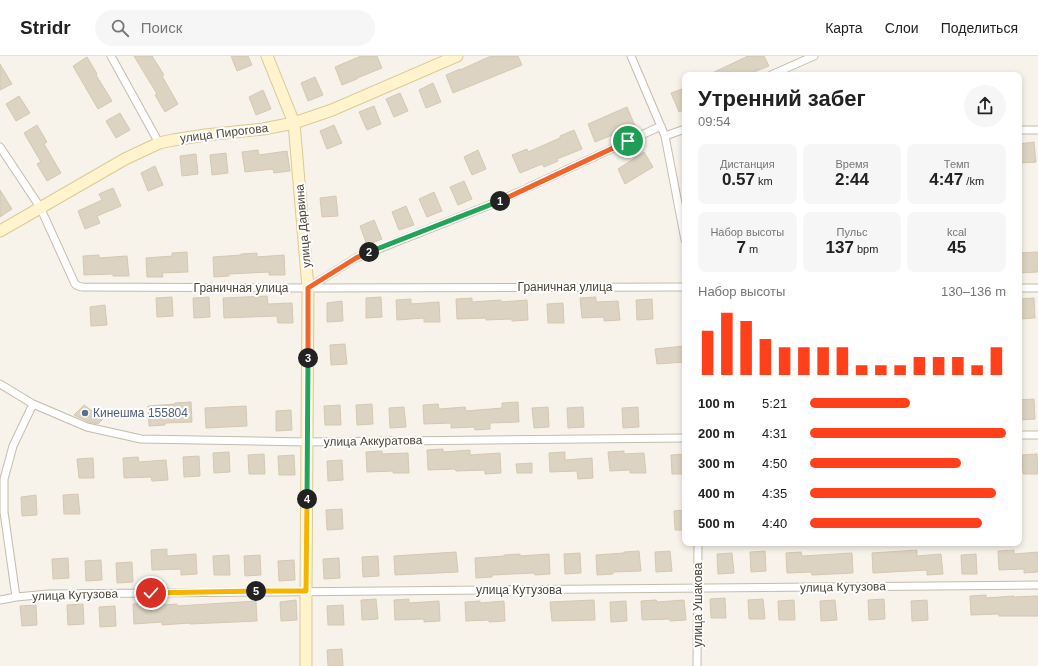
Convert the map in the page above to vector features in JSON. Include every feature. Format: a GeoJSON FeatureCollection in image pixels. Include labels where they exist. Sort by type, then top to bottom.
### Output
{"type":"FeatureCollection","features":[{"type":"Feature","properties":{"kind":"street"},"geometry":{"type":"LineString","coordinates":[[111,56],[159,143]]}},
{"type":"Feature","properties":{"kind":"street","name":"улица Дарвина"},"geometry":{"type":"LineString","coordinates":[[267,56],[294,123],[308,288],[306,666]]}},
{"type":"Feature","properties":{"kind":"street","name":"улица Пирогова"},"geometry":{"type":"LineString","coordinates":[[0,231],[125,159],[159,143],[205,135],[263,129],[294,123],[332,110],[457,56]]}},
{"type":"Feature","properties":{"kind":"street"},"geometry":{"type":"LineString","coordinates":[[632,56],[665,136],[682,224]]}},
{"type":"Feature","properties":{"kind":"street"},"geometry":{"type":"LineString","coordinates":[[778,72],[814,56]]}},
{"type":"Feature","properties":{"kind":"street"},"geometry":{"type":"LineString","coordinates":[[308,288],[356,258],[497,202],[661,126]]}},
{"type":"Feature","properties":{"kind":"street"},"geometry":{"type":"LineString","coordinates":[[665,136],[682,130]]}},
{"type":"Feature","properties":{"kind":"street"},"geometry":{"type":"LineString","coordinates":[[1022,130],[1038,130]]}},
{"type":"Feature","properties":{"kind":"street","name":"Граничная улица"},"geometry":{"type":"LineString","coordinates":[[0,146],[40,207],[75,284],[82,287],[682,287]]}},
{"type":"Feature","properties":{"kind":"street"},"geometry":{"type":"LineString","coordinates":[[1022,288],[1038,288]]}},
{"type":"Feature","properties":{"kind":"street","name":"улица Аккуратова"},"geometry":{"type":"LineString","coordinates":[[0,384],[33,404],[87,427],[141,439],[307,442],[682,438]]}},
{"type":"Feature","properties":{"kind":"street"},"geometry":{"type":"LineString","coordinates":[[16,597],[4,512],[4,479],[13,446],[33,404]]}},
{"type":"Feature","properties":{"kind":"street"},"geometry":{"type":"LineString","coordinates":[[1022,435],[1038,435]]}},
{"type":"Feature","properties":{"kind":"street","name":"улица Ушакова"},"geometry":{"type":"LineString","coordinates":[[697,666],[698,546]]}},
{"type":"Feature","properties":{"kind":"street","name":"улица Кутузова"},"geometry":{"type":"LineString","coordinates":[[0,600],[49,594],[1038,585]]}},
{"type":"Feature","properties":{"kind":"building"},"geometry":{"type":"Polygon","coordinates":[[[134,56],[152,56],[164,75],[162,76],[178,104],[165,112],[155,95],[157,94],[134,56]]]}},
{"type":"Feature","properties":{"kind":"building"},"geometry":{"type":"Polygon","coordinates":[[[231,56],[248,56],[252,65],[237,71],[231,56]]]}},
{"type":"Feature","properties":{"kind":"building"},"geometry":{"type":"Polygon","coordinates":[[[361,56],[377,56],[382,68],[342,85],[335,67],[361,56]]]}},
{"type":"Feature","properties":{"kind":"building"},"geometry":{"type":"Polygon","coordinates":[[[491,56],[518,56],[522,65],[453,93],[446,75],[491,56]]]}},
{"type":"Feature","properties":{"kind":"building"},"geometry":{"type":"Polygon","coordinates":[[[748,56],[764,56],[769,66],[754,72],[714,72],[748,56]]]}},
{"type":"Feature","properties":{"kind":"building"},"geometry":{"type":"Polygon","coordinates":[[[87,57],[112,101],[98,109],[73,66],[87,57]]]}},
{"type":"Feature","properties":{"kind":"building"},"geometry":{"type":"Polygon","coordinates":[[[0,64],[12,84],[0,90],[0,64]]]}},
{"type":"Feature","properties":{"kind":"building"},"geometry":{"type":"Polygon","coordinates":[[[315,77],[323,95],[308,101],[301,83],[315,77]]]}},
{"type":"Feature","properties":{"kind":"building"},"geometry":{"type":"Polygon","coordinates":[[[433,83],[441,102],[426,108],[419,90],[433,83]]]}},
{"type":"Feature","properties":{"kind":"building"},"geometry":{"type":"Polygon","coordinates":[[[682,89],[682,110],[679,112],[671,93],[682,89]]]}},
{"type":"Feature","properties":{"kind":"building"},"geometry":{"type":"Polygon","coordinates":[[[263,90],[271,109],[256,115],[249,97],[263,90]]]}},
{"type":"Feature","properties":{"kind":"building"},"geometry":{"type":"Polygon","coordinates":[[[400,93],[408,111],[394,117],[386,99],[400,93]]]}},
{"type":"Feature","properties":{"kind":"building"},"geometry":{"type":"Polygon","coordinates":[[[19,96],[30,113],[16,121],[6,104],[19,96]]]}},
{"type":"Feature","properties":{"kind":"building"},"geometry":{"type":"Polygon","coordinates":[[[374,106],[381,124],[367,130],[359,112],[374,106]]]}},
{"type":"Feature","properties":{"kind":"building"},"geometry":{"type":"Polygon","coordinates":[[[627,107],[635,126],[595,142],[588,124],[627,107]]]}},
{"type":"Feature","properties":{"kind":"building"},"geometry":{"type":"Polygon","coordinates":[[[120,113],[130,130],[116,138],[106,121],[120,113]]]}},
{"type":"Feature","properties":{"kind":"building"},"geometry":{"type":"Polygon","coordinates":[[[37,125],[47,142],[44,144],[61,173],[47,181],[37,164],[41,162],[24,133],[37,125]]]}},
{"type":"Feature","properties":{"kind":"building"},"geometry":{"type":"Polygon","coordinates":[[[334,125],[342,143],[327,149],[320,131],[334,125]]]}},
{"type":"Feature","properties":{"kind":"building"},"geometry":{"type":"Polygon","coordinates":[[[574,130],[582,149],[557,159],[558,161],[544,167],[542,164],[520,173],[512,155],[527,149],[528,152],[574,130]]]}},
{"type":"Feature","properties":{"kind":"building"},"geometry":{"type":"Polygon","coordinates":[[[1034,142],[1036,162],[1022,163],[1022,144],[1034,142]]]}},
{"type":"Feature","properties":{"kind":"building"},"geometry":{"type":"Polygon","coordinates":[[[258,150],[259,155],[287,151],[290,171],[274,173],[273,169],[245,172],[242,152],[258,150]]]}},
{"type":"Feature","properties":{"kind":"building"},"geometry":{"type":"Polygon","coordinates":[[[478,150],[486,169],[472,175],[464,157],[478,150]]]}},
{"type":"Feature","properties":{"kind":"building"},"geometry":{"type":"Polygon","coordinates":[[[644,152],[653,167],[625,184],[618,169],[644,152]]]}},
{"type":"Feature","properties":{"kind":"building"},"geometry":{"type":"Polygon","coordinates":[[[226,153],[228,173],[212,175],[210,155],[226,153]]]}},
{"type":"Feature","properties":{"kind":"building"},"geometry":{"type":"Polygon","coordinates":[[[196,154],[198,174],[182,176],[180,156],[196,154]]]}},
{"type":"Feature","properties":{"kind":"building"},"geometry":{"type":"Polygon","coordinates":[[[155,166],[163,185],[148,191],[141,173],[155,166]]]}},
{"type":"Feature","properties":{"kind":"building"},"geometry":{"type":"Polygon","coordinates":[[[464,181],[472,199],[458,205],[450,187],[464,181]]]}},
{"type":"Feature","properties":{"kind":"building"},"geometry":{"type":"Polygon","coordinates":[[[113,188],[121,206],[97,216],[100,223],[85,229],[78,211],[102,200],[99,194],[113,188]]]}},
{"type":"Feature","properties":{"kind":"building"},"geometry":{"type":"Polygon","coordinates":[[[0,190],[12,209],[0,217],[0,190]]]}},
{"type":"Feature","properties":{"kind":"building"},"geometry":{"type":"Polygon","coordinates":[[[434,192],[442,211],[427,217],[419,199],[434,192]]]}},
{"type":"Feature","properties":{"kind":"building"},"geometry":{"type":"Polygon","coordinates":[[[336,196],[338,216],[322,217],[320,198],[336,196]]]}},
{"type":"Feature","properties":{"kind":"building"},"geometry":{"type":"Polygon","coordinates":[[[406,206],[414,225],[399,230],[392,212],[406,206]]]}},
{"type":"Feature","properties":{"kind":"building"},"geometry":{"type":"Polygon","coordinates":[[[374,220],[382,239],[367,245],[360,226],[374,220]]]}},
{"type":"Feature","properties":{"kind":"building"},"geometry":{"type":"Polygon","coordinates":[[[187,252],[188,272],[162,273],[163,277],[147,277],[146,258],[172,256],[172,253],[187,252]]]}},
{"type":"Feature","properties":{"kind":"building"},"geometry":{"type":"Polygon","coordinates":[[[1038,252],[1038,272],[1022,273],[1022,253],[1038,252]]]}},
{"type":"Feature","properties":{"kind":"building"},"geometry":{"type":"Polygon","coordinates":[[[257,253],[257,257],[284,255],[285,275],[269,275],[269,272],[229,274],[229,276],[214,277],[213,257],[257,253]]]}},
{"type":"Feature","properties":{"kind":"building"},"geometry":{"type":"Polygon","coordinates":[[[99,255],[99,258],[127,256],[129,276],[113,276],[113,274],[84,275],[83,256],[99,255]]]}},
{"type":"Feature","properties":{"kind":"building"},"geometry":{"type":"Polygon","coordinates":[[[267,296],[268,304],[292,303],[293,323],[278,323],[277,316],[224,318],[223,298],[267,296]]]}},
{"type":"Feature","properties":{"kind":"building"},"geometry":{"type":"Polygon","coordinates":[[[172,297],[173,316],[157,317],[156,298],[172,297]]]}},
{"type":"Feature","properties":{"kind":"building"},"geometry":{"type":"Polygon","coordinates":[[[209,297],[210,317],[194,318],[193,298],[209,297]]]}},
{"type":"Feature","properties":{"kind":"building"},"geometry":{"type":"Polygon","coordinates":[[[381,297],[382,317],[366,318],[366,298],[381,297]]]}},
{"type":"Feature","properties":{"kind":"building"},"geometry":{"type":"Polygon","coordinates":[[[596,297],[596,302],[618,301],[620,320],[604,321],[604,317],[582,318],[580,298],[596,297]]]}},
{"type":"Feature","properties":{"kind":"building"},"geometry":{"type":"Polygon","coordinates":[[[472,298],[472,302],[527,300],[528,320],[486,320],[486,318],[457,319],[456,299],[472,298]]]}},
{"type":"Feature","properties":{"kind":"building"},"geometry":{"type":"Polygon","coordinates":[[[1034,298],[1035,318],[1022,319],[1022,299],[1034,298]]]}},
{"type":"Feature","properties":{"kind":"building"},"geometry":{"type":"Polygon","coordinates":[[[411,299],[411,304],[439,302],[440,322],[424,322],[424,318],[397,320],[396,300],[411,299]]]}},
{"type":"Feature","properties":{"kind":"building"},"geometry":{"type":"Polygon","coordinates":[[[652,299],[653,319],[637,320],[636,300],[652,299]]]}},
{"type":"Feature","properties":{"kind":"building"},"geometry":{"type":"Polygon","coordinates":[[[342,301],[343,321],[327,322],[327,303],[342,301]]]}},
{"type":"Feature","properties":{"kind":"building"},"geometry":{"type":"Polygon","coordinates":[[[563,303],[564,323],[548,323],[547,304],[563,303]]]}},
{"type":"Feature","properties":{"kind":"building"},"geometry":{"type":"Polygon","coordinates":[[[105,305],[107,325],[91,326],[90,307],[105,305]]]}},
{"type":"Feature","properties":{"kind":"building"},"geometry":{"type":"Polygon","coordinates":[[[345,344],[347,364],[331,365],[330,345],[345,344]]]}},
{"type":"Feature","properties":{"kind":"building"},"geometry":{"type":"Polygon","coordinates":[[[682,346],[682,362],[657,364],[655,349],[682,346]]]}},
{"type":"Feature","properties":{"kind":"building"},"geometry":{"type":"Polygon","coordinates":[[[1034,399],[1035,419],[1022,420],[1022,400],[1034,399]]]}},
{"type":"Feature","properties":{"kind":"building"},"geometry":{"type":"Polygon","coordinates":[[[191,402],[192,422],[165,423],[165,425],[149,426],[148,406],[191,402]]]}},
{"type":"Feature","properties":{"kind":"building"},"geometry":{"type":"Polygon","coordinates":[[[518,402],[519,422],[490,423],[490,429],[475,430],[474,427],[451,428],[451,423],[424,424],[423,405],[438,404],[439,409],[465,407],[466,411],[502,408],[502,403],[518,402]]]}},
{"type":"Feature","properties":{"kind":"building"},"geometry":{"type":"Polygon","coordinates":[[[372,404],[373,424],[357,425],[356,405],[372,404]]]}},
{"type":"Feature","properties":{"kind":"building"},"geometry":{"type":"Polygon","coordinates":[[[84,405],[103,419],[98,424],[89,422],[74,415],[84,405]]]}},
{"type":"Feature","properties":{"kind":"building"},"geometry":{"type":"Polygon","coordinates":[[[340,405],[341,425],[325,425],[324,406],[340,405]]]}},
{"type":"Feature","properties":{"kind":"building"},"geometry":{"type":"Polygon","coordinates":[[[246,406],[247,426],[206,428],[205,408],[246,406]]]}},
{"type":"Feature","properties":{"kind":"building"},"geometry":{"type":"Polygon","coordinates":[[[404,407],[406,427],[390,428],[389,408],[404,407]]]}},
{"type":"Feature","properties":{"kind":"building"},"geometry":{"type":"Polygon","coordinates":[[[548,407],[549,427],[534,428],[532,408],[548,407]]]}},
{"type":"Feature","properties":{"kind":"building"},"geometry":{"type":"Polygon","coordinates":[[[583,407],[584,427],[568,428],[567,408],[583,407]]]}},
{"type":"Feature","properties":{"kind":"building"},"geometry":{"type":"Polygon","coordinates":[[[638,407],[639,427],[623,428],[622,408],[638,407]]]}},
{"type":"Feature","properties":{"kind":"building"},"geometry":{"type":"Polygon","coordinates":[[[291,410],[292,430],[276,431],[276,411],[291,410]]]}},
{"type":"Feature","properties":{"kind":"building"},"geometry":{"type":"Polygon","coordinates":[[[443,449],[443,452],[470,450],[470,455],[500,453],[501,473],[485,474],[485,470],[428,470],[427,450],[443,449]]]}},
{"type":"Feature","properties":{"kind":"building"},"geometry":{"type":"Polygon","coordinates":[[[382,451],[382,454],[408,453],[409,473],[393,473],[393,471],[367,472],[366,452],[382,451]]]}},
{"type":"Feature","properties":{"kind":"building"},"geometry":{"type":"Polygon","coordinates":[[[624,451],[624,454],[644,453],[646,473],[630,473],[630,470],[610,471],[608,452],[624,451]]]}},
{"type":"Feature","properties":{"kind":"building"},"geometry":{"type":"Polygon","coordinates":[[[229,452],[230,472],[214,473],[213,453],[229,452]]]}},
{"type":"Feature","properties":{"kind":"building"},"geometry":{"type":"Polygon","coordinates":[[[565,452],[565,460],[592,458],[593,478],[578,479],[577,471],[550,472],[549,453],[565,452]]]}},
{"type":"Feature","properties":{"kind":"building"},"geometry":{"type":"Polygon","coordinates":[[[264,454],[265,474],[249,474],[248,455],[264,454]]]}},
{"type":"Feature","properties":{"kind":"building"},"geometry":{"type":"Polygon","coordinates":[[[682,454],[682,474],[672,474],[671,455],[682,454]]]}},
{"type":"Feature","properties":{"kind":"building"},"geometry":{"type":"Polygon","coordinates":[[[1037,454],[1038,474],[1023,474],[1022,455],[1037,454]]]}},
{"type":"Feature","properties":{"kind":"building"},"geometry":{"type":"Polygon","coordinates":[[[294,455],[295,475],[279,475],[278,456],[294,455]]]}},
{"type":"Feature","properties":{"kind":"building"},"geometry":{"type":"Polygon","coordinates":[[[199,456],[200,476],[184,477],[183,457],[199,456]]]}},
{"type":"Feature","properties":{"kind":"building"},"geometry":{"type":"Polygon","coordinates":[[[138,457],[139,462],[166,460],[168,480],[152,481],[151,477],[124,478],[123,458],[138,457]]]}},
{"type":"Feature","properties":{"kind":"building"},"geometry":{"type":"Polygon","coordinates":[[[93,458],[94,478],[79,478],[77,459],[93,458]]]}},
{"type":"Feature","properties":{"kind":"building"},"geometry":{"type":"Polygon","coordinates":[[[342,460],[343,480],[328,481],[327,461],[342,460]]]}},
{"type":"Feature","properties":{"kind":"building"},"geometry":{"type":"Polygon","coordinates":[[[532,463],[532,473],[517,473],[516,464],[532,463]]]}},
{"type":"Feature","properties":{"kind":"building"},"geometry":{"type":"Polygon","coordinates":[[[78,494],[80,514],[64,514],[63,495],[78,494]]]}},
{"type":"Feature","properties":{"kind":"building"},"geometry":{"type":"Polygon","coordinates":[[[36,495],[37,515],[22,516],[21,497],[36,495]]]}},
{"type":"Feature","properties":{"kind":"building"},"geometry":{"type":"Polygon","coordinates":[[[342,509],[343,529],[327,530],[326,510],[342,509]]]}},
{"type":"Feature","properties":{"kind":"building"},"geometry":{"type":"Polygon","coordinates":[[[682,510],[682,530],[675,530],[674,511],[682,510]]]}},
{"type":"Feature","properties":{"kind":"building"},"geometry":{"type":"Polygon","coordinates":[[[167,549],[167,556],[196,554],[197,574],[181,575],[181,569],[152,570],[151,550],[167,549]]]}},
{"type":"Feature","properties":{"kind":"building"},"geometry":{"type":"Polygon","coordinates":[[[917,550],[917,556],[941,554],[943,574],[927,575],[927,570],[873,573],[872,553],[917,550]]]}},
{"type":"Feature","properties":{"kind":"building"},"geometry":{"type":"Polygon","coordinates":[[[1014,550],[1014,554],[1038,552],[1038,572],[1024,573],[1024,569],[999,570],[998,551],[1014,550]]]}},
{"type":"Feature","properties":{"kind":"building"},"geometry":{"type":"Polygon","coordinates":[[[639,551],[641,571],[613,572],[613,574],[597,575],[596,555],[639,551]]]}},
{"type":"Feature","properties":{"kind":"building"},"geometry":{"type":"Polygon","coordinates":[[[670,551],[672,571],[656,572],[655,552],[670,551]]]}},
{"type":"Feature","properties":{"kind":"building"},"geometry":{"type":"Polygon","coordinates":[[[765,551],[766,571],[751,572],[750,552],[765,551]]]}},
{"type":"Feature","properties":{"kind":"building"},"geometry":{"type":"Polygon","coordinates":[[[456,552],[458,572],[395,575],[394,556],[456,552]]]}},
{"type":"Feature","properties":{"kind":"building"},"geometry":{"type":"Polygon","coordinates":[[[801,552],[802,556],[852,553],[853,573],[812,575],[811,572],[787,573],[786,553],[801,552]]]}},
{"type":"Feature","properties":{"kind":"building"},"geometry":{"type":"Polygon","coordinates":[[[580,553],[581,573],[565,574],[564,554],[580,553]]]}},
{"type":"Feature","properties":{"kind":"building"},"geometry":{"type":"Polygon","coordinates":[[[732,553],[734,573],[718,574],[717,554],[732,553]]]}},
{"type":"Feature","properties":{"kind":"building"},"geometry":{"type":"Polygon","coordinates":[[[520,554],[520,556],[549,554],[550,574],[535,575],[534,573],[492,575],[492,577],[476,578],[475,558],[520,554]]]}},
{"type":"Feature","properties":{"kind":"building"},"geometry":{"type":"Polygon","coordinates":[[[976,554],[977,574],[962,574],[961,555],[976,554]]]}},
{"type":"Feature","properties":{"kind":"building"},"geometry":{"type":"Polygon","coordinates":[[[229,555],[230,575],[214,575],[213,556],[229,555]]]}},
{"type":"Feature","properties":{"kind":"building"},"geometry":{"type":"Polygon","coordinates":[[[260,555],[261,575],[245,576],[244,556],[260,555]]]}},
{"type":"Feature","properties":{"kind":"building"},"geometry":{"type":"Polygon","coordinates":[[[378,556],[379,576],[363,577],[362,557],[378,556]]]}},
{"type":"Feature","properties":{"kind":"building"},"geometry":{"type":"Polygon","coordinates":[[[68,558],[69,578],[53,579],[52,559],[68,558]]]}},
{"type":"Feature","properties":{"kind":"building"},"geometry":{"type":"Polygon","coordinates":[[[339,558],[340,578],[324,579],[323,559],[339,558]]]}},
{"type":"Feature","properties":{"kind":"building"},"geometry":{"type":"Polygon","coordinates":[[[101,560],[102,580],[86,581],[85,561],[101,560]]]}},
{"type":"Feature","properties":{"kind":"building"},"geometry":{"type":"Polygon","coordinates":[[[294,560],[295,580],[279,581],[278,561],[294,560]]]}},
{"type":"Feature","properties":{"kind":"building"},"geometry":{"type":"Polygon","coordinates":[[[132,562],[133,582],[117,583],[116,563],[132,562]]]}},
{"type":"Feature","properties":{"kind":"building"},"geometry":{"type":"Polygon","coordinates":[[[986,595],[986,598],[1038,596],[1038,616],[999,616],[999,614],[971,615],[970,596],[986,595]]]}},
{"type":"Feature","properties":{"kind":"building"},"geometry":{"type":"Polygon","coordinates":[[[725,598],[726,618],[711,618],[710,599],[725,598]]]}},
{"type":"Feature","properties":{"kind":"building"},"geometry":{"type":"Polygon","coordinates":[[[376,599],[378,619],[362,620],[361,600],[376,599]]]}},
{"type":"Feature","properties":{"kind":"building"},"geometry":{"type":"Polygon","coordinates":[[[409,599],[409,603],[439,601],[440,621],[424,622],[424,619],[395,620],[394,600],[409,599]]]}},
{"type":"Feature","properties":{"kind":"building"},"geometry":{"type":"Polygon","coordinates":[[[763,599],[765,619],[749,619],[748,600],[763,599]]]}},
{"type":"Feature","properties":{"kind":"building"},"geometry":{"type":"Polygon","coordinates":[[[884,599],[885,619],[869,620],[868,600],[884,599]]]}},
{"type":"Feature","properties":{"kind":"building"},"geometry":{"type":"Polygon","coordinates":[[[296,600],[297,620],[281,621],[280,602],[296,600]]]}},
{"type":"Feature","properties":{"kind":"building"},"geometry":{"type":"Polygon","coordinates":[[[594,600],[595,620],[552,621],[550,602],[594,600]]]}},
{"type":"Feature","properties":{"kind":"building"},"geometry":{"type":"Polygon","coordinates":[[[656,600],[657,602],[684,600],[686,620],[642,620],[641,601],[656,600]]]}},
{"type":"Feature","properties":{"kind":"building"},"geometry":{"type":"Polygon","coordinates":[[[794,600],[795,620],[779,620],[778,601],[794,600]]]}},
{"type":"Feature","properties":{"kind":"building"},"geometry":{"type":"Polygon","coordinates":[[[835,600],[837,620],[821,621],[820,601],[835,600]]]}},
{"type":"Feature","properties":{"kind":"building"},"geometry":{"type":"Polygon","coordinates":[[[927,600],[928,620],[912,621],[911,601],[927,600]]]}},
{"type":"Feature","properties":{"kind":"building"},"geometry":{"type":"Polygon","coordinates":[[[256,601],[257,621],[162,625],[162,622],[134,624],[133,604],[149,603],[149,606],[177,604],[177,606],[256,601]]]}},
{"type":"Feature","properties":{"kind":"building"},"geometry":{"type":"Polygon","coordinates":[[[480,601],[480,603],[504,601],[505,621],[466,621],[465,602],[480,601]]]}},
{"type":"Feature","properties":{"kind":"building"},"geometry":{"type":"Polygon","coordinates":[[[626,601],[627,621],[611,622],[610,602],[626,601]]]}},
{"type":"Feature","properties":{"kind":"building"},"geometry":{"type":"Polygon","coordinates":[[[83,604],[84,624],[68,625],[67,605],[83,604]]]}},
{"type":"Feature","properties":{"kind":"building"},"geometry":{"type":"Polygon","coordinates":[[[36,605],[37,625],[22,626],[20,606],[36,605]]]}},
{"type":"Feature","properties":{"kind":"building"},"geometry":{"type":"Polygon","coordinates":[[[343,605],[344,625],[328,625],[327,606],[343,605]]]}},
{"type":"Feature","properties":{"kind":"building"},"geometry":{"type":"Polygon","coordinates":[[[115,606],[116,626],[100,627],[99,607],[115,606]]]}},
{"type":"Feature","properties":{"kind":"building"},"geometry":{"type":"Polygon","coordinates":[[[342,649],[343,666],[328,666],[327,650],[342,649]]]}},
{"type":"Feature","properties":{"kind":"place","name":"Кинешма 155804"},"geometry":{"type":"Point","coordinates":[85,413]}},
{"type":"Feature","properties":{"kind":"route"},"geometry":{"type":"LineString","coordinates":[[151,593],[306,591],[308,288],[356,258],[497,202],[628,141]]}}]}
